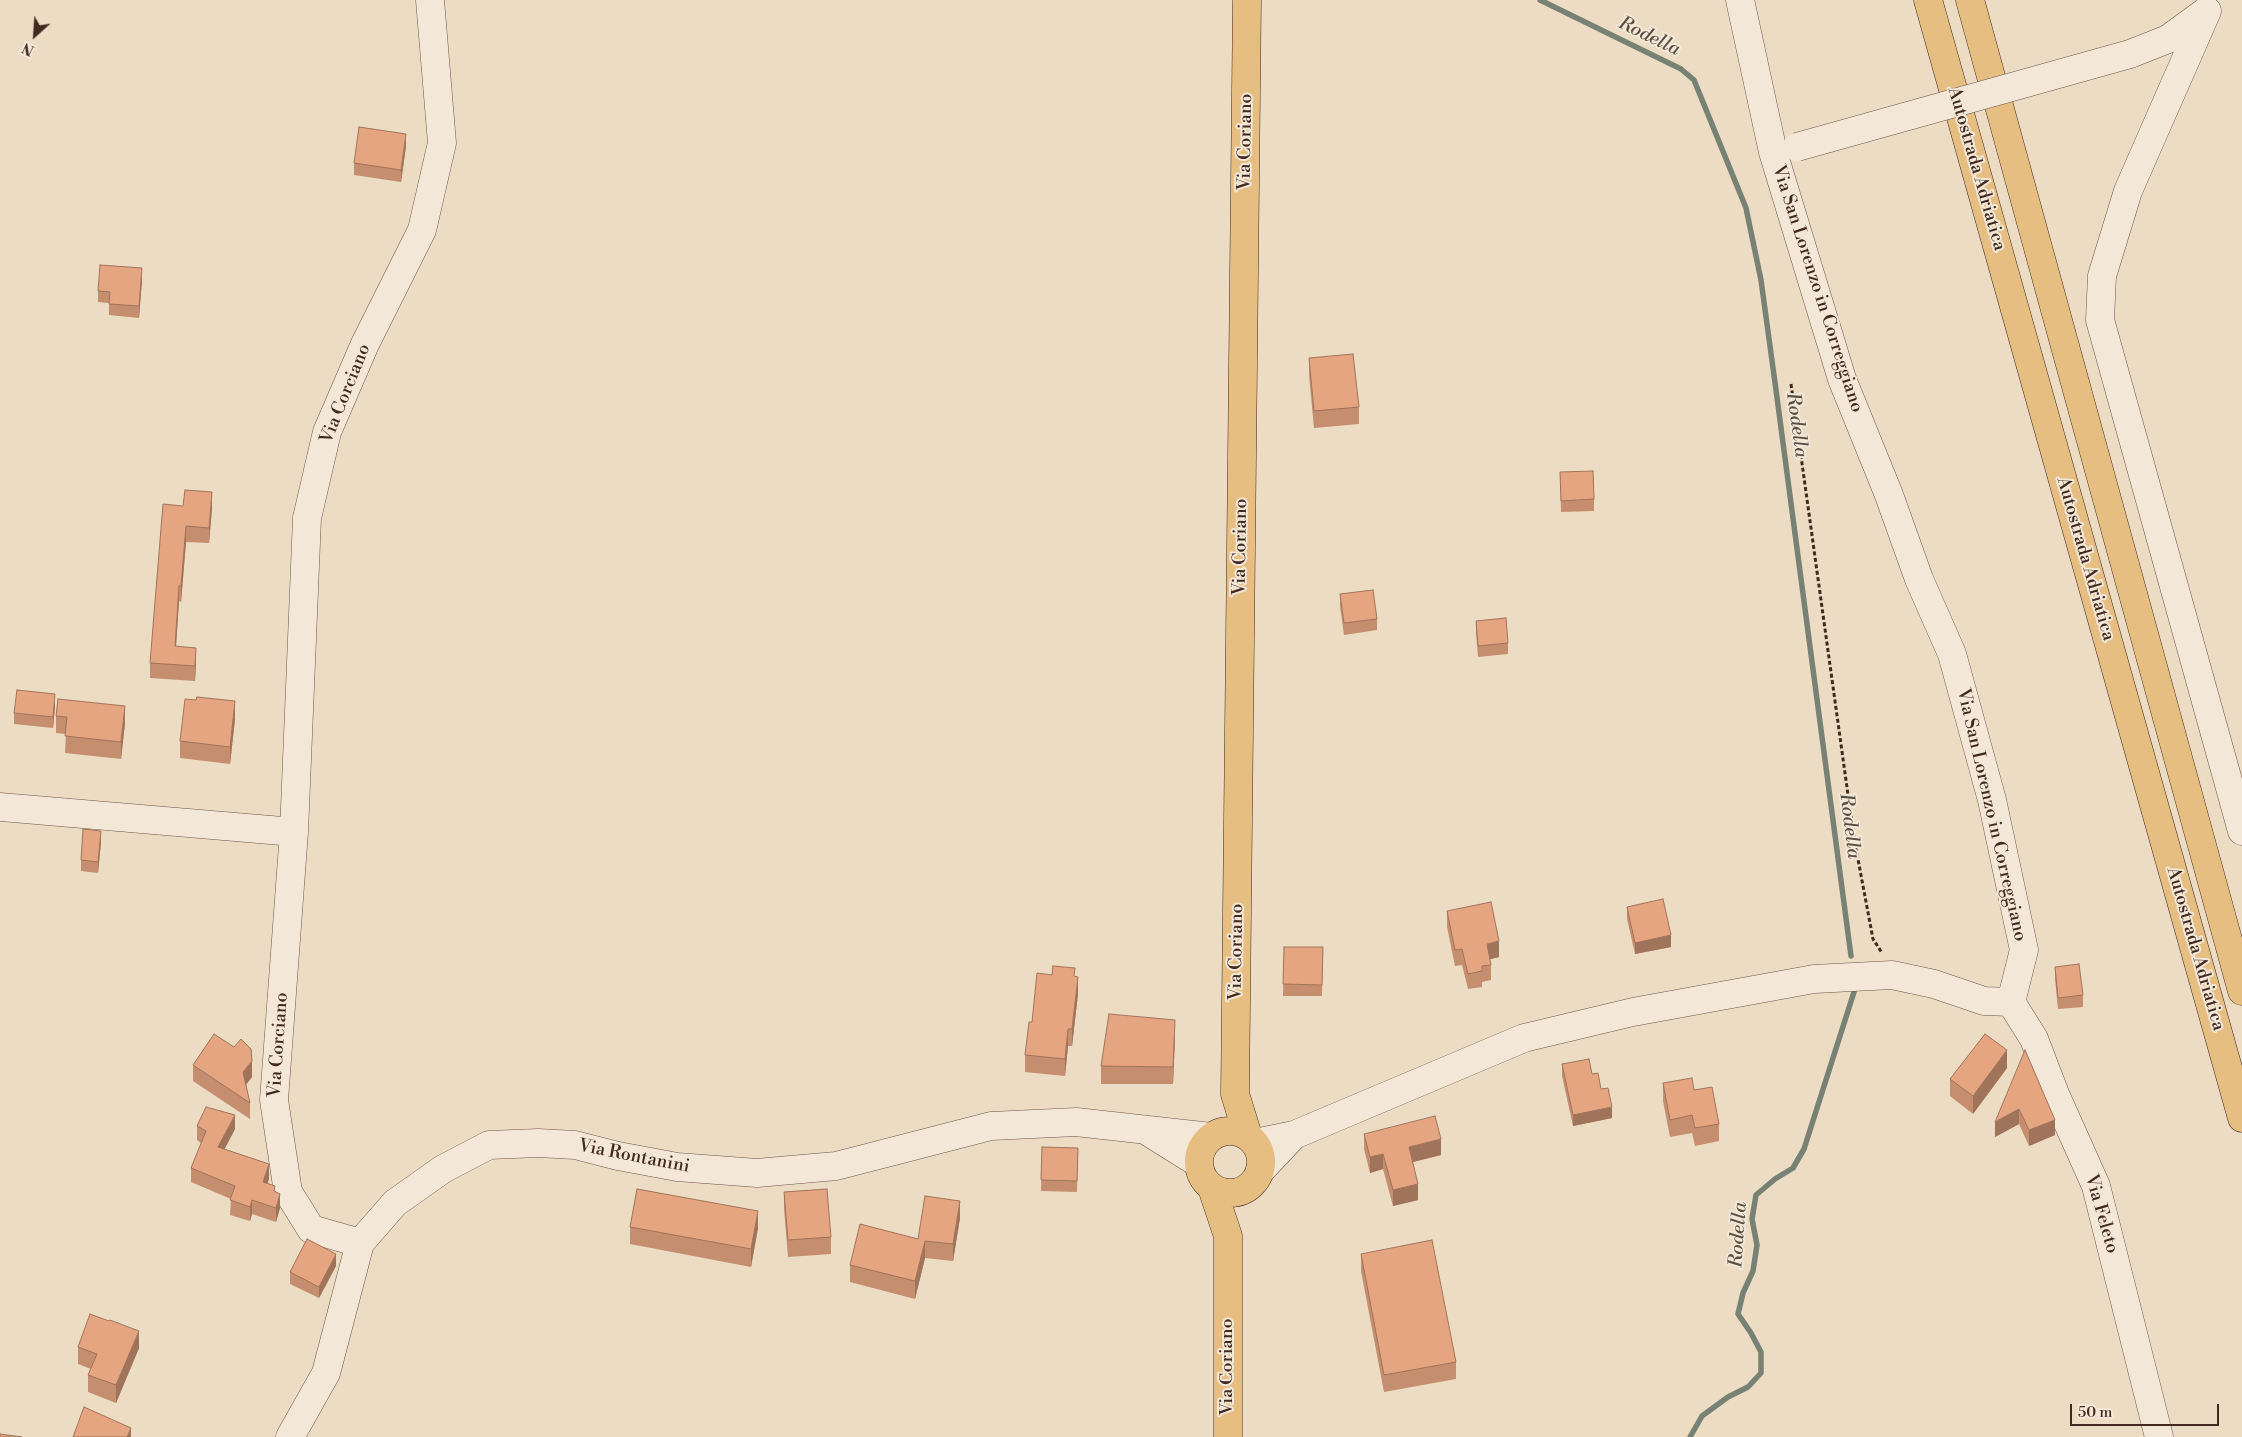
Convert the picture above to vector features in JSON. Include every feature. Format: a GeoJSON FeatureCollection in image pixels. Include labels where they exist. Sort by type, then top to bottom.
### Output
{"type":"FeatureCollection","features":[{"type":"Feature","properties":{"kind":"main road","name":"Via Coriano"},"geometry":{"type":"LineString","coordinates":[[1247,0],[1235,1094],[1251,1139]]}},
{"type":"Feature","properties":{"kind":"main road","name":"Autostrada Adriatica"},"geometry":{"type":"LineString","coordinates":[[1928,0],[2242,1118]]}},
{"type":"Feature","properties":{"kind":"main road","name":"Autostrada Adriatica"},"geometry":{"type":"LineString","coordinates":[[1970,0],[2242,991]]}},
{"type":"Feature","properties":{"kind":"main road","name":"Via Coriano"},"geometry":{"type":"LineString","coordinates":[[1215,1134],[1235,1094]]}},
{"type":"Feature","properties":{"kind":"main road"},"geometry":{"type":"LineString","coordinates":[[1239,1132],[1251,1139],[1262,1161],[1255,1179],[1231,1193],[1221,1192],[1212,1188],[1200,1172],[1198,1163],[1204,1144],[1215,1134],[1239,1132]]}},
{"type":"Feature","properties":{"kind":"main road","name":"Via Coriano"},"geometry":{"type":"LineString","coordinates":[[1228,1236],[1255,1179]]}},
{"type":"Feature","properties":{"kind":"main road","name":"Via Coriano"},"geometry":{"type":"LineString","coordinates":[[1212,1188],[1228,1236],[1228,1437]]}},
{"type":"Feature","properties":{"kind":"street","name":"Via Corciano"},"geometry":{"type":"LineString","coordinates":[[360,1243],[311,1229],[288,1192],[274,1100],[294,832],[307,518],[327,432],[365,344],[422,230],[424,222],[442,142],[430,0]]}},
{"type":"Feature","properties":{"kind":"street","name":"Via San Lorenzo in Correggiano"},"geometry":{"type":"LineString","coordinates":[[1740,0],[1785,149],[1842,380],[1889,495],[1919,579],[1952,654],[1992,800],[2024,950],[2011,1002]]}},
{"type":"Feature","properties":{"kind":"street","name":"Via San Lorenzo in Correggiano"},"geometry":{"type":"LineString","coordinates":[[1785,149],[2130,54],[2168,39],[2211,5]]}},
{"type":"Feature","properties":{"kind":"street","name":"Via San Lorenzo in Correggiano"},"geometry":{"type":"LineString","coordinates":[[2211,5],[2128,191],[2102,276],[2100,320],[2242,831]]}},
{"type":"Feature","properties":{"kind":"street"},"geometry":{"type":"LineString","coordinates":[[0,806],[294,832]]}},
{"type":"Feature","properties":{"kind":"street"},"geometry":{"type":"LineString","coordinates":[[1251,1139],[1294,1135],[1524,1038],[1633,1012],[1814,979],[1897,976],[1934,984],[1984,1001],[2011,1002]]}},
{"type":"Feature","properties":{"kind":"street","name":"Via Feleto"},"geometry":{"type":"LineString","coordinates":[[2011,1002],[2034,1039],[2055,1094],[2096,1186],[2159,1437]]}},
{"type":"Feature","properties":{"kind":"street","name":"Via Rontanini"},"geometry":{"type":"LineString","coordinates":[[290,1437],[326,1373],[360,1243],[395,1203],[443,1169],[489,1146],[538,1142],[575,1145],[618,1156],[677,1167],[757,1173],[836,1166],[991,1126],[1076,1122],[1215,1134]]}},
{"type":"Feature","properties":{"kind":"street","name":"Via Rontanini"},"geometry":{"type":"LineString","coordinates":[[1145,1129],[1198,1163]]}},
{"type":"Feature","properties":{"kind":"street"},"geometry":{"type":"LineString","coordinates":[[1255,1179],[1294,1135]]}},
{"type":"Feature","properties":{"kind":"path"},"geometry":{"type":"LineString","coordinates":[[1791,384],[1854,838],[1873,939],[1897,976]]}},
{"type":"Feature","properties":{"kind":"building"},"geometry":{"type":"Polygon","coordinates":[[[359,127],[406,134],[401,170],[354,163],[359,127]]]}},
{"type":"Feature","properties":{"kind":"building"},"geometry":{"type":"Polygon","coordinates":[[[100,265],[142,268],[139,306],[109,304],[110,292],[98,291],[100,265]]]}},
{"type":"Feature","properties":{"kind":"building"},"geometry":{"type":"Polygon","coordinates":[[[1353,354],[1359,407],[1314,411],[1309,358],[1353,354]]]}},
{"type":"Feature","properties":{"kind":"building"},"geometry":{"type":"Polygon","coordinates":[[[1593,471],[1594,499],[1561,501],[1560,472],[1593,471]]]}},
{"type":"Feature","properties":{"kind":"building"},"geometry":{"type":"Polygon","coordinates":[[[185,490],[212,492],[209,528],[186,526],[181,586],[179,586],[175,646],[196,648],[195,666],[150,663],[163,504],[183,506],[185,490]]]}},
{"type":"Feature","properties":{"kind":"building"},"geometry":{"type":"Polygon","coordinates":[[[1373,590],[1377,619],[1344,623],[1340,594],[1373,590]]]}},
{"type":"Feature","properties":{"kind":"building"},"geometry":{"type":"Polygon","coordinates":[[[1506,618],[1508,643],[1478,646],[1476,621],[1506,618]]]}},
{"type":"Feature","properties":{"kind":"building"},"geometry":{"type":"Polygon","coordinates":[[[17,690],[55,694],[53,717],[14,713],[17,690]]]}},
{"type":"Feature","properties":{"kind":"building"},"geometry":{"type":"Polygon","coordinates":[[[197,697],[235,701],[230,747],[180,741],[185,699],[196,700],[197,697]]]}},
{"type":"Feature","properties":{"kind":"building"},"geometry":{"type":"Polygon","coordinates":[[[58,699],[125,706],[121,742],[65,736],[67,717],[56,716],[58,699]]]}},
{"type":"Feature","properties":{"kind":"building"},"geometry":{"type":"Polygon","coordinates":[[[83,829],[101,831],[98,862],[81,860],[83,829]]]}},
{"type":"Feature","properties":{"kind":"building"},"geometry":{"type":"Polygon","coordinates":[[[1663,899],[1671,935],[1635,943],[1627,907],[1663,899]]]}},
{"type":"Feature","properties":{"kind":"building"},"geometry":{"type":"Polygon","coordinates":[[[1491,902],[1499,941],[1487,944],[1491,965],[1482,966],[1482,971],[1468,974],[1462,949],[1455,950],[1447,911],[1491,902]]]}},
{"type":"Feature","properties":{"kind":"building"},"geometry":{"type":"Polygon","coordinates":[[[1284,947],[1323,947],[1322,985],[1283,984],[1284,947]]]}},
{"type":"Feature","properties":{"kind":"building"},"geometry":{"type":"Polygon","coordinates":[[[2079,964],[2083,995],[2058,998],[2055,967],[2079,964]]]}},
{"type":"Feature","properties":{"kind":"building"},"geometry":{"type":"Polygon","coordinates":[[[1053,966],[1075,968],[1074,976],[1078,977],[1072,1029],[1068,1029],[1065,1059],[1025,1055],[1029,1022],[1032,1022],[1037,973],[1052,975],[1053,966]]]}},
{"type":"Feature","properties":{"kind":"building"},"geometry":{"type":"Polygon","coordinates":[[[1109,1014],[1175,1020],[1173,1067],[1101,1066],[1109,1014]]]}},
{"type":"Feature","properties":{"kind":"building"},"geometry":{"type":"Polygon","coordinates":[[[214,1034],[234,1047],[241,1039],[251,1049],[252,1061],[243,1072],[250,1103],[193,1065],[214,1034]]]}},
{"type":"Feature","properties":{"kind":"building"},"geometry":{"type":"Polygon","coordinates":[[[1985,1034],[2007,1050],[1973,1096],[1950,1079],[1985,1034]]]}},
{"type":"Feature","properties":{"kind":"building"},"geometry":{"type":"Polygon","coordinates":[[[2025,1050],[2055,1120],[2029,1130],[2019,1109],[1995,1122],[2025,1050]]]}},
{"type":"Feature","properties":{"kind":"building"},"geometry":{"type":"Polygon","coordinates":[[[1589,1059],[1592,1074],[1598,1073],[1601,1089],[1608,1088],[1612,1107],[1573,1115],[1562,1064],[1589,1059]]]}},
{"type":"Feature","properties":{"kind":"building"},"geometry":{"type":"Polygon","coordinates":[[[1692,1078],[1694,1090],[1712,1087],[1719,1124],[1695,1128],[1692,1115],[1670,1120],[1663,1083],[1692,1078]]]}},
{"type":"Feature","properties":{"kind":"building"},"geometry":{"type":"Polygon","coordinates":[[[206,1107],[235,1115],[218,1147],[269,1164],[263,1182],[275,1186],[274,1191],[280,1194],[276,1208],[252,1200],[250,1207],[230,1200],[235,1186],[191,1168],[206,1131],[197,1126],[206,1107]]]}},
{"type":"Feature","properties":{"kind":"building"},"geometry":{"type":"Polygon","coordinates":[[[1435,1116],[1441,1139],[1409,1147],[1418,1184],[1393,1190],[1383,1154],[1370,1157],[1364,1134],[1435,1116]]]}},
{"type":"Feature","properties":{"kind":"building"},"geometry":{"type":"Polygon","coordinates":[[[1042,1147],[1078,1148],[1077,1181],[1041,1180],[1042,1147]]]}},
{"type":"Feature","properties":{"kind":"building"},"geometry":{"type":"Polygon","coordinates":[[[637,1189],[758,1211],[751,1249],[630,1227],[637,1189]]]}},
{"type":"Feature","properties":{"kind":"building"},"geometry":{"type":"Polygon","coordinates":[[[827,1189],[831,1237],[788,1240],[784,1192],[827,1189]]]}},
{"type":"Feature","properties":{"kind":"building"},"geometry":{"type":"Polygon","coordinates":[[[925,1196],[960,1201],[953,1244],[925,1241],[915,1281],[850,1265],[860,1224],[918,1239],[925,1196]]]}},
{"type":"Feature","properties":{"kind":"building"},"geometry":{"type":"Polygon","coordinates":[[[307,1239],[336,1254],[319,1287],[290,1272],[307,1239]]]}},
{"type":"Feature","properties":{"kind":"building"},"geometry":{"type":"Polygon","coordinates":[[[1432,1240],[1456,1362],[1384,1375],[1361,1254],[1432,1240]]]}},
{"type":"Feature","properties":{"kind":"building"},"geometry":{"type":"Polygon","coordinates":[[[90,1314],[139,1331],[116,1385],[88,1375],[97,1354],[78,1347],[90,1314]]]}},
{"type":"Feature","properties":{"kind":"building"},"geometry":{"type":"Polygon","coordinates":[[[84,1407],[131,1428],[127,1437],[73,1437],[84,1407]]]}},
{"type":"Feature","properties":{"kind":"building"},"geometry":{"type":"Polygon","coordinates":[[[0,1434],[22,1437],[0,1437],[0,1434]]]}},
{"type":"Feature","properties":{"kind":"waterway","name":"Rodella"},"geometry":{"type":"LineString","coordinates":[[1540,0],[1681,69],[1694,80],[1746,208],[1761,280],[1851,956]]}},
{"type":"Feature","properties":{"kind":"waterway","name":"Rodella"},"geometry":{"type":"LineString","coordinates":[[1690,1437],[1702,1416],[1728,1397],[1748,1387],[1761,1373],[1761,1352],[1738,1314],[1743,1293],[1753,1271],[1757,1245],[1752,1219],[1756,1195],[1775,1179],[1793,1168],[1804,1149],[1854,992]]}}]}
